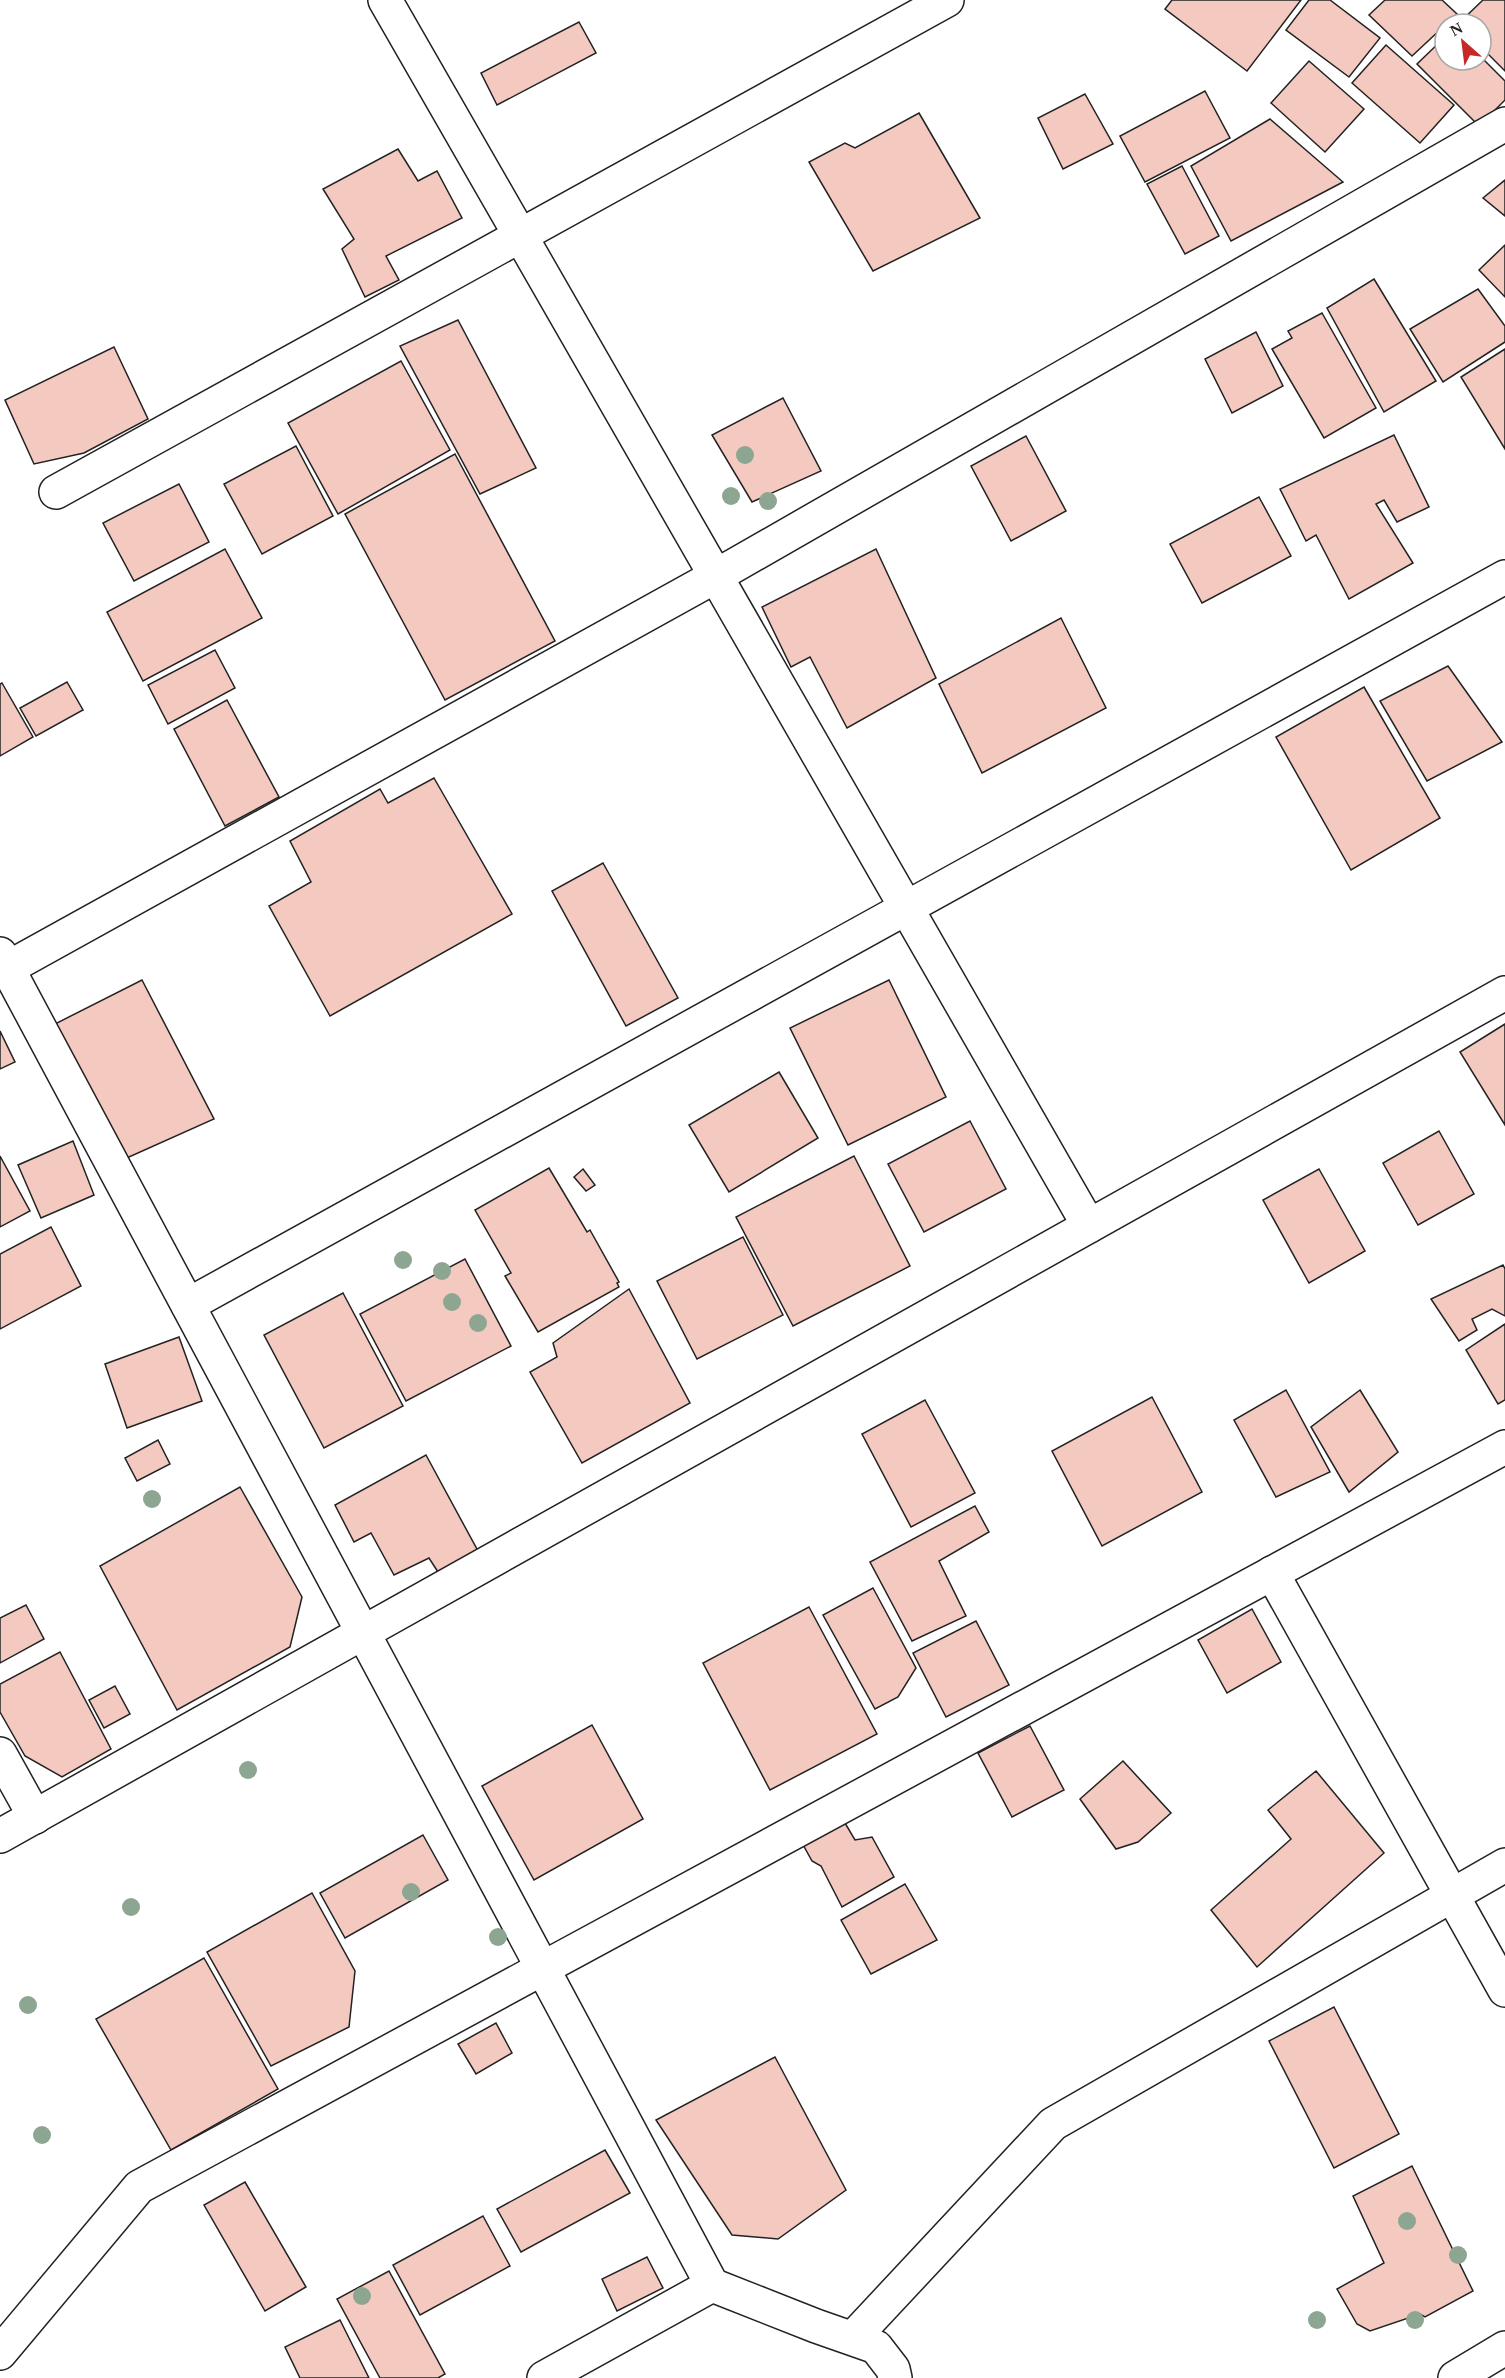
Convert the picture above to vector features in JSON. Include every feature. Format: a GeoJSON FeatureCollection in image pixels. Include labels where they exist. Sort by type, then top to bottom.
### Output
{"type":"FeatureCollection","features":[{"type":"Feature","properties":{"kind":"street"},"geometry":{"type":"LineString","coordinates":[[385,0],[1089,1226]]}},
{"type":"Feature","properties":{"kind":"street"},"geometry":{"type":"LineString","coordinates":[[56,492],[947,0]]}},
{"type":"Feature","properties":{"kind":"street"},"geometry":{"type":"LineString","coordinates":[[895,2378],[893,2369],[876,2347],[816,2326],[712,2284],[4,961],[716,576],[1505,124]]}},
{"type":"Feature","properties":{"kind":"street"},"geometry":{"type":"LineString","coordinates":[[188,1305],[1505,577]]}},
{"type":"Feature","properties":{"kind":"street"},"geometry":{"type":"LineString","coordinates":[[0,1836],[1505,993]]}},
{"type":"Feature","properties":{"kind":"street"},"geometry":{"type":"LineString","coordinates":[[0,2353],[138,2187],[1505,1447]]}},
{"type":"Feature","properties":{"kind":"street"},"geometry":{"type":"LineString","coordinates":[[1272,1573],[1505,1990]]}},
{"type":"Feature","properties":{"kind":"street"},"geometry":{"type":"LineString","coordinates":[[0,1754],[35,1817]]}},
{"type":"Feature","properties":{"kind":"street"},"geometry":{"type":"LineString","coordinates":[[853,2338],[1053,2124],[1505,1865]]}},
{"type":"Feature","properties":{"kind":"street"},"geometry":{"type":"LineString","coordinates":[[544,2378],[712,2284]]}},
{"type":"Feature","properties":{"kind":"street"},"geometry":{"type":"LineString","coordinates":[[1455,2378],[1505,2348]]}},
{"type":"Feature","properties":{"kind":"building"},"geometry":{"type":"Polygon","coordinates":[[[1172,0],[1301,0],[1247,71],[1165,9],[1172,0]]]}},
{"type":"Feature","properties":{"kind":"building"},"geometry":{"type":"Polygon","coordinates":[[[1309,0],[1330,0],[1380,38],[1349,77],[1286,30],[1309,0]]]}},
{"type":"Feature","properties":{"kind":"building"},"geometry":{"type":"Polygon","coordinates":[[[1385,0],[1442,0],[1455,12],[1433,12],[1433,36],[1412,56],[1369,15],[1385,0]]]}},
{"type":"Feature","properties":{"kind":"building"},"geometry":{"type":"Polygon","coordinates":[[[1483,0],[1505,0],[1505,71],[1493,59],[1493,12],[1470,12],[1483,0]]]}},
{"type":"Feature","properties":{"kind":"building"},"geometry":{"type":"Polygon","coordinates":[[[579,22],[596,53],[497,105],[481,73],[579,22]]]}},
{"type":"Feature","properties":{"kind":"building"},"geometry":{"type":"Polygon","coordinates":[[[1386,45],[1454,105],[1420,143],[1352,83],[1386,45]]]}},
{"type":"Feature","properties":{"kind":"building"},"geometry":{"type":"Polygon","coordinates":[[[1433,49],[1433,72],[1493,72],[1493,69],[1505,81],[1505,100],[1479,126],[1417,64],[1433,49]]]}},
{"type":"Feature","properties":{"kind":"building"},"geometry":{"type":"Polygon","coordinates":[[[1309,61],[1364,109],[1325,152],[1271,103],[1309,61]]]}},
{"type":"Feature","properties":{"kind":"building"},"geometry":{"type":"Polygon","coordinates":[[[1205,91],[1230,138],[1145,182],[1120,136],[1205,91]]]}},
{"type":"Feature","properties":{"kind":"building"},"geometry":{"type":"Polygon","coordinates":[[[1085,94],[1113,144],[1063,169],[1038,118],[1085,94]]]}},
{"type":"Feature","properties":{"kind":"building"},"geometry":{"type":"Polygon","coordinates":[[[919,113],[980,218],[873,271],[809,162],[845,143],[855,148],[919,113]]]}},
{"type":"Feature","properties":{"kind":"building"},"geometry":{"type":"Polygon","coordinates":[[[1270,119],[1343,182],[1231,241],[1191,166],[1270,119]]]}},
{"type":"Feature","properties":{"kind":"building"},"geometry":{"type":"Polygon","coordinates":[[[398,149],[418,181],[437,171],[462,218],[386,256],[399,280],[365,297],[342,249],[354,239],[323,189],[398,149]]]}},
{"type":"Feature","properties":{"kind":"building"},"geometry":{"type":"Polygon","coordinates":[[[1182,166],[1219,236],[1185,254],[1147,184],[1182,166]]]}},
{"type":"Feature","properties":{"kind":"building"},"geometry":{"type":"Polygon","coordinates":[[[1505,180],[1505,216],[1483,198],[1505,180]]]}},
{"type":"Feature","properties":{"kind":"building"},"geometry":{"type":"Polygon","coordinates":[[[1505,245],[1505,297],[1479,270],[1505,245]]]}},
{"type":"Feature","properties":{"kind":"building"},"geometry":{"type":"Polygon","coordinates":[[[1374,279],[1436,381],[1384,412],[1327,308],[1374,279]]]}},
{"type":"Feature","properties":{"kind":"building"},"geometry":{"type":"Polygon","coordinates":[[[1478,289],[1505,326],[1505,342],[1443,382],[1410,329],[1478,289]]]}},
{"type":"Feature","properties":{"kind":"building"},"geometry":{"type":"Polygon","coordinates":[[[1322,313],[1376,408],[1324,438],[1272,349],[1292,338],[1288,331],[1322,313]]]}},
{"type":"Feature","properties":{"kind":"building"},"geometry":{"type":"Polygon","coordinates":[[[458,320],[536,468],[480,494],[400,346],[458,320]]]}},
{"type":"Feature","properties":{"kind":"building"},"geometry":{"type":"Polygon","coordinates":[[[1256,332],[1283,386],[1232,413],[1205,359],[1256,332]]]}},
{"type":"Feature","properties":{"kind":"building"},"geometry":{"type":"Polygon","coordinates":[[[114,347],[148,419],[84,453],[34,464],[5,400],[114,347]]]}},
{"type":"Feature","properties":{"kind":"building"},"geometry":{"type":"Polygon","coordinates":[[[1505,349],[1505,449],[1461,377],[1505,349]]]}},
{"type":"Feature","properties":{"kind":"building"},"geometry":{"type":"Polygon","coordinates":[[[401,361],[450,450],[338,514],[288,423],[401,361]]]}},
{"type":"Feature","properties":{"kind":"building"},"geometry":{"type":"Polygon","coordinates":[[[783,398],[821,471],[752,502],[712,435],[783,398]]]}},
{"type":"Feature","properties":{"kind":"building"},"geometry":{"type":"Polygon","coordinates":[[[1394,435],[1429,507],[1397,522],[1384,500],[1376,504],[1413,563],[1349,599],[1316,535],[1306,541],[1280,489],[1394,435]]]}},
{"type":"Feature","properties":{"kind":"building"},"geometry":{"type":"Polygon","coordinates":[[[1026,436],[1066,511],[1011,541],[971,466],[1026,436]]]}},
{"type":"Feature","properties":{"kind":"building"},"geometry":{"type":"Polygon","coordinates":[[[296,446],[333,516],[262,554],[224,484],[296,446]]]}},
{"type":"Feature","properties":{"kind":"building"},"geometry":{"type":"Polygon","coordinates":[[[455,454],[555,641],[445,700],[345,514],[455,454]]]}},
{"type":"Feature","properties":{"kind":"building"},"geometry":{"type":"Polygon","coordinates":[[[179,484],[209,542],[134,581],[103,523],[179,484]]]}},
{"type":"Feature","properties":{"kind":"building"},"geometry":{"type":"Polygon","coordinates":[[[1259,497],[1291,556],[1202,603],[1170,544],[1259,497]]]}},
{"type":"Feature","properties":{"kind":"building"},"geometry":{"type":"Polygon","coordinates":[[[225,549],[262,618],[143,681],[107,612],[225,549]]]}},
{"type":"Feature","properties":{"kind":"building"},"geometry":{"type":"Polygon","coordinates":[[[876,549],[936,678],[847,728],[810,657],[791,667],[762,607],[876,549]]]}},
{"type":"Feature","properties":{"kind":"building"},"geometry":{"type":"Polygon","coordinates":[[[1061,618],[1106,708],[982,773],[939,684],[1061,618]]]}},
{"type":"Feature","properties":{"kind":"building"},"geometry":{"type":"Polygon","coordinates":[[[215,650],[235,688],[168,724],[148,685],[215,650]]]}},
{"type":"Feature","properties":{"kind":"building"},"geometry":{"type":"Polygon","coordinates":[[[1448,666],[1502,742],[1427,781],[1380,701],[1448,666]]]}},
{"type":"Feature","properties":{"kind":"building"},"geometry":{"type":"Polygon","coordinates":[[[67,682],[83,710],[36,736],[20,708],[67,682]]]}},
{"type":"Feature","properties":{"kind":"building"},"geometry":{"type":"Polygon","coordinates":[[[2,683],[33,737],[0,756],[0,684],[2,683]]]}},
{"type":"Feature","properties":{"kind":"building"},"geometry":{"type":"Polygon","coordinates":[[[1364,687],[1440,818],[1351,870],[1276,737],[1364,687]]]}},
{"type":"Feature","properties":{"kind":"building"},"geometry":{"type":"Polygon","coordinates":[[[227,700],[279,797],[225,826],[174,729],[227,700]]]}},
{"type":"Feature","properties":{"kind":"building"},"geometry":{"type":"Polygon","coordinates":[[[434,778],[512,914],[330,1016],[269,906],[311,882],[290,841],[380,789],[388,803],[434,778]]]}},
{"type":"Feature","properties":{"kind":"building"},"geometry":{"type":"Polygon","coordinates":[[[603,863],[678,998],[626,1026],[552,891],[603,863]]]}},
{"type":"Feature","properties":{"kind":"building"},"geometry":{"type":"Polygon","coordinates":[[[142,980],[214,1119],[120,1161],[53,1025],[142,980]]]}},
{"type":"Feature","properties":{"kind":"building"},"geometry":{"type":"Polygon","coordinates":[[[889,980],[946,1097],[848,1145],[790,1028],[889,980]]]}},
{"type":"Feature","properties":{"kind":"building"},"geometry":{"type":"Polygon","coordinates":[[[1505,1024],[1505,1125],[1460,1052],[1505,1024]]]}},
{"type":"Feature","properties":{"kind":"building"},"geometry":{"type":"Polygon","coordinates":[[[0,1031],[15,1062],[0,1069],[0,1031]]]}},
{"type":"Feature","properties":{"kind":"building"},"geometry":{"type":"Polygon","coordinates":[[[779,1072],[818,1138],[729,1192],[689,1125],[779,1072]]]}},
{"type":"Feature","properties":{"kind":"building"},"geometry":{"type":"Polygon","coordinates":[[[970,1121],[1006,1189],[924,1232],[888,1164],[970,1121]]]}},
{"type":"Feature","properties":{"kind":"building"},"geometry":{"type":"Polygon","coordinates":[[[1439,1131],[1474,1194],[1418,1225],[1383,1163],[1439,1131]]]}},
{"type":"Feature","properties":{"kind":"building"},"geometry":{"type":"Polygon","coordinates":[[[73,1141],[94,1195],[41,1218],[18,1165],[73,1141]]]}},
{"type":"Feature","properties":{"kind":"building"},"geometry":{"type":"Polygon","coordinates":[[[0,1156],[30,1211],[0,1227],[0,1156]]]}},
{"type":"Feature","properties":{"kind":"building"},"geometry":{"type":"Polygon","coordinates":[[[854,1156],[910,1266],[793,1326],[736,1217],[854,1156]]]}},
{"type":"Feature","properties":{"kind":"building"},"geometry":{"type":"Polygon","coordinates":[[[549,1168],[587,1232],[590,1230],[619,1282],[617,1283],[619,1287],[538,1332],[505,1276],[511,1273],[475,1210],[549,1168]]]}},
{"type":"Feature","properties":{"kind":"building"},"geometry":{"type":"Polygon","coordinates":[[[583,1169],[595,1185],[586,1191],[574,1177],[583,1169]]]}},
{"type":"Feature","properties":{"kind":"building"},"geometry":{"type":"Polygon","coordinates":[[[1319,1169],[1365,1251],[1309,1283],[1263,1200],[1319,1169]]]}},
{"type":"Feature","properties":{"kind":"building"},"geometry":{"type":"Polygon","coordinates":[[[51,1227],[81,1286],[0,1329],[0,1254],[51,1227]]]}},
{"type":"Feature","properties":{"kind":"building"},"geometry":{"type":"Polygon","coordinates":[[[743,1237],[783,1315],[697,1359],[657,1281],[743,1237]]]}},
{"type":"Feature","properties":{"kind":"building"},"geometry":{"type":"Polygon","coordinates":[[[465,1259],[511,1346],[406,1401],[360,1314],[465,1259]]]}},
{"type":"Feature","properties":{"kind":"building"},"geometry":{"type":"Polygon","coordinates":[[[1503,1265],[1505,1269],[1505,1316],[1492,1309],[1472,1319],[1477,1330],[1459,1341],[1431,1299],[1503,1265]]]}},
{"type":"Feature","properties":{"kind":"building"},"geometry":{"type":"Polygon","coordinates":[[[629,1289],[690,1403],[582,1463],[530,1372],[557,1357],[553,1343],[629,1289]]]}},
{"type":"Feature","properties":{"kind":"building"},"geometry":{"type":"Polygon","coordinates":[[[343,1293],[403,1406],[324,1448],[264,1335],[343,1293]]]}},
{"type":"Feature","properties":{"kind":"building"},"geometry":{"type":"Polygon","coordinates":[[[1505,1324],[1505,1400],[1498,1404],[1466,1350],[1505,1324]]]}},
{"type":"Feature","properties":{"kind":"building"},"geometry":{"type":"Polygon","coordinates":[[[179,1337],[202,1401],[127,1428],[105,1364],[179,1337]]]}},
{"type":"Feature","properties":{"kind":"building"},"geometry":{"type":"Polygon","coordinates":[[[1286,1390],[1330,1472],[1276,1497],[1234,1420],[1286,1390]]]}},
{"type":"Feature","properties":{"kind":"building"},"geometry":{"type":"Polygon","coordinates":[[[1360,1390],[1398,1452],[1349,1492],[1311,1427],[1360,1390]]]}},
{"type":"Feature","properties":{"kind":"building"},"geometry":{"type":"Polygon","coordinates":[[[1152,1397],[1202,1492],[1102,1546],[1052,1451],[1152,1397]]]}},
{"type":"Feature","properties":{"kind":"building"},"geometry":{"type":"Polygon","coordinates":[[[925,1400],[975,1493],[911,1527],[862,1434],[925,1400]]]}},
{"type":"Feature","properties":{"kind":"building"},"geometry":{"type":"Polygon","coordinates":[[[158,1440],[170,1464],[137,1481],[125,1458],[158,1440]]]}},
{"type":"Feature","properties":{"kind":"building"},"geometry":{"type":"Polygon","coordinates":[[[426,1455],[478,1551],[438,1572],[429,1558],[394,1575],[371,1533],[354,1542],[335,1505],[426,1455]]]}},
{"type":"Feature","properties":{"kind":"building"},"geometry":{"type":"Polygon","coordinates":[[[240,1487],[302,1597],[290,1647],[177,1710],[100,1566],[240,1487]]]}},
{"type":"Feature","properties":{"kind":"building"},"geometry":{"type":"Polygon","coordinates":[[[975,1506],[989,1532],[939,1561],[966,1616],[912,1641],[870,1562],[975,1506]]]}},
{"type":"Feature","properties":{"kind":"building"},"geometry":{"type":"Polygon","coordinates":[[[873,1588],[916,1668],[898,1697],[875,1709],[823,1615],[873,1588]]]}},
{"type":"Feature","properties":{"kind":"building"},"geometry":{"type":"Polygon","coordinates":[[[26,1605],[44,1639],[0,1663],[0,1618],[26,1605]]]}},
{"type":"Feature","properties":{"kind":"building"},"geometry":{"type":"Polygon","coordinates":[[[809,1607],[877,1734],[770,1790],[703,1663],[809,1607]]]}},
{"type":"Feature","properties":{"kind":"building"},"geometry":{"type":"Polygon","coordinates":[[[1252,1609],[1281,1662],[1227,1693],[1198,1640],[1252,1609]]]}},
{"type":"Feature","properties":{"kind":"building"},"geometry":{"type":"Polygon","coordinates":[[[976,1621],[1009,1685],[946,1717],[913,1653],[976,1621]]]}},
{"type":"Feature","properties":{"kind":"building"},"geometry":{"type":"Polygon","coordinates":[[[60,1652],[111,1749],[62,1777],[25,1756],[0,1712],[0,1684],[60,1652]]]}},
{"type":"Feature","properties":{"kind":"building"},"geometry":{"type":"Polygon","coordinates":[[[115,1686],[130,1714],[104,1728],[89,1700],[115,1686]]]}},
{"type":"Feature","properties":{"kind":"building"},"geometry":{"type":"Polygon","coordinates":[[[592,1725],[643,1819],[534,1880],[482,1786],[592,1725]]]}},
{"type":"Feature","properties":{"kind":"building"},"geometry":{"type":"Polygon","coordinates":[[[1030,1726],[1064,1790],[1012,1817],[978,1753],[1030,1726]]]}},
{"type":"Feature","properties":{"kind":"building"},"geometry":{"type":"Polygon","coordinates":[[[1123,1761],[1171,1813],[1138,1842],[1116,1849],[1080,1799],[1123,1761]]]}},
{"type":"Feature","properties":{"kind":"building"},"geometry":{"type":"Polygon","coordinates":[[[1316,1771],[1384,1853],[1257,1967],[1211,1910],[1291,1839],[1268,1810],[1316,1771]]]}},
{"type":"Feature","properties":{"kind":"building"},"geometry":{"type":"Polygon","coordinates":[[[842,1818],[855,1840],[872,1837],[894,1877],[842,1907],[821,1866],[812,1861],[801,1841],[842,1818]]]}},
{"type":"Feature","properties":{"kind":"building"},"geometry":{"type":"Polygon","coordinates":[[[423,1835],[448,1880],[345,1938],[320,1893],[423,1835]]]}},
{"type":"Feature","properties":{"kind":"building"},"geometry":{"type":"Polygon","coordinates":[[[905,1884],[937,1940],[871,1974],[841,1920],[905,1884]]]}},
{"type":"Feature","properties":{"kind":"building"},"geometry":{"type":"Polygon","coordinates":[[[312,1893],[355,1971],[349,2027],[271,2066],[207,1952],[312,1893]]]}},
{"type":"Feature","properties":{"kind":"building"},"geometry":{"type":"Polygon","coordinates":[[[204,1958],[278,2089],[171,2150],[96,2019],[204,1958]]]}},
{"type":"Feature","properties":{"kind":"building"},"geometry":{"type":"Polygon","coordinates":[[[1334,2007],[1399,2134],[1334,2168],[1269,2041],[1334,2007]]]}},
{"type":"Feature","properties":{"kind":"building"},"geometry":{"type":"Polygon","coordinates":[[[496,2023],[512,2053],[476,2074],[458,2044],[496,2023]]]}},
{"type":"Feature","properties":{"kind":"building"},"geometry":{"type":"Polygon","coordinates":[[[775,2057],[846,2190],[778,2239],[732,2235],[656,2120],[775,2057]]]}},
{"type":"Feature","properties":{"kind":"building"},"geometry":{"type":"Polygon","coordinates":[[[605,2150],[630,2193],[521,2252],[497,2209],[605,2150]]]}},
{"type":"Feature","properties":{"kind":"building"},"geometry":{"type":"Polygon","coordinates":[[[1412,2166],[1473,2291],[1425,2317],[1420,2314],[1370,2331],[1357,2324],[1337,2289],[1384,2263],[1353,2196],[1412,2166]]]}},
{"type":"Feature","properties":{"kind":"building"},"geometry":{"type":"Polygon","coordinates":[[[245,2182],[306,2287],[265,2311],[204,2205],[245,2182]]]}},
{"type":"Feature","properties":{"kind":"building"},"geometry":{"type":"Polygon","coordinates":[[[483,2216],[510,2266],[420,2315],[393,2265],[483,2216]]]}},
{"type":"Feature","properties":{"kind":"building"},"geometry":{"type":"Polygon","coordinates":[[[647,2257],[663,2288],[617,2311],[602,2279],[647,2257]]]}},
{"type":"Feature","properties":{"kind":"building"},"geometry":{"type":"Polygon","coordinates":[[[389,2271],[445,2374],[438,2378],[380,2378],[337,2299],[389,2271]]]}},
{"type":"Feature","properties":{"kind":"building"},"geometry":{"type":"Polygon","coordinates":[[[340,2320],[369,2378],[300,2378],[285,2347],[340,2320]]]}}]}
